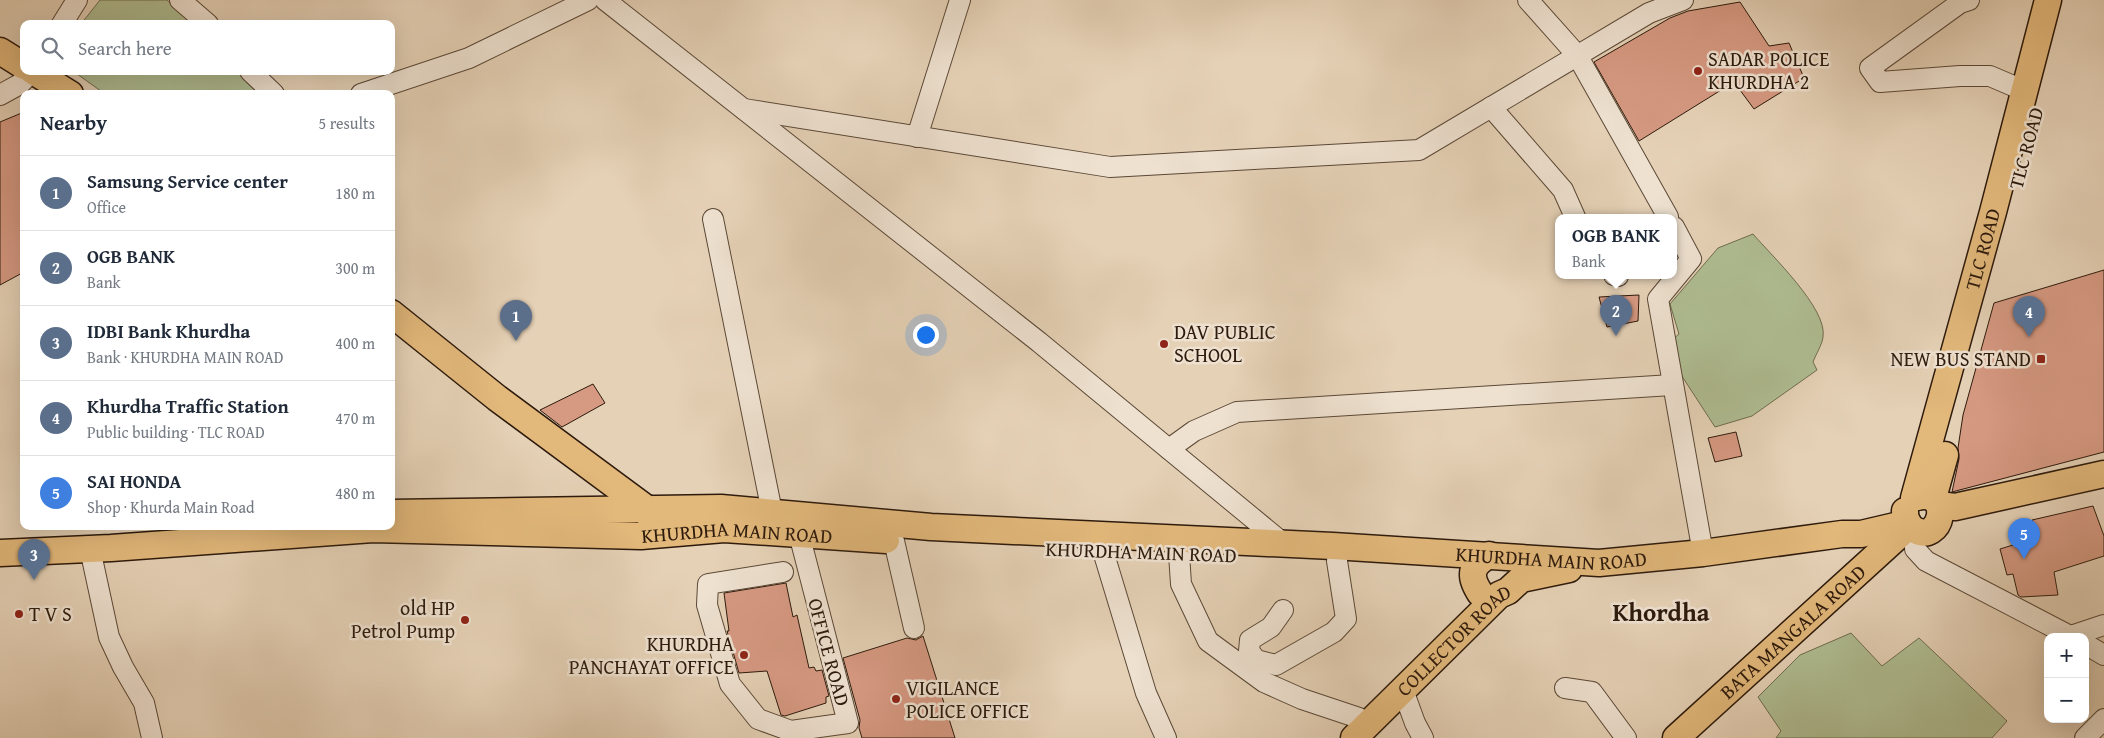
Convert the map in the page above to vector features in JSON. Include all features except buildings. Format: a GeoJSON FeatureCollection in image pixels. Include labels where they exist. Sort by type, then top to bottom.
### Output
{"type":"FeatureCollection","features":[{"type":"Feature","properties":{"kind":"main road","name":"TLC ROAD"},"geometry":{"type":"LineString","coordinates":[[1920,516],[1983,248],[2050,0]]}},
{"type":"Feature","properties":{"kind":"main road","name":"TLC ROAD"},"geometry":{"type":"LineString","coordinates":[[1920,516],[2050,0]]}},
{"type":"Feature","properties":{"kind":"main road"},"geometry":{"type":"LineString","coordinates":[[0,51],[20,64]]}},
{"type":"Feature","properties":{"kind":"main road"},"geometry":{"type":"LineString","coordinates":[[39,75],[63,90]]}},
{"type":"Feature","properties":{"kind":"main road"},"geometry":{"type":"LineString","coordinates":[[395,316],[497,398],[647,509],[650,535]]}},
{"type":"Feature","properties":{"kind":"main road"},"geometry":{"type":"LineString","coordinates":[[1920,516],[2104,474]]}},
{"type":"Feature","properties":{"kind":"main road"},"geometry":{"type":"LineString","coordinates":[[1920,516],[2104,487]]}},
{"type":"Feature","properties":{"kind":"main road","name":"KHURDHA MAIN ROAD"},"geometry":{"type":"LineString","coordinates":[[395,513],[721,508],[931,527],[1284,544],[1496,575]]}},
{"type":"Feature","properties":{"kind":"main road","name":"KHURDHA MAIN ROAD"},"geometry":{"type":"LineString","coordinates":[[1599,563],[1703,553],[1842,534],[1894,517],[1920,516]]}},
{"type":"Feature","properties":{"kind":"main road","name":"BATA MANGALA ROAD"},"geometry":{"type":"LineString","coordinates":[[1676,738],[1920,516]]}},
{"type":"Feature","properties":{"kind":"main road","name":"BATA MANGALA ROAD"},"geometry":{"type":"LineString","coordinates":[[1689,738],[1920,516]]}},
{"type":"Feature","properties":{"kind":"main road","name":"KHURDHA MAIN ROAD"},"geometry":{"type":"LineString","coordinates":[[395,529],[650,535],[724,529],[967,546],[1337,561],[1496,575]]}},
{"type":"Feature","properties":{"kind":"main road"},"geometry":{"type":"LineString","coordinates":[[0,536],[104,530]]}},
{"type":"Feature","properties":{"kind":"main road","name":"KHURDHA MAIN ROAD"},"geometry":{"type":"LineString","coordinates":[[0,553],[90,549],[359,530]]}},
{"type":"Feature","properties":{"kind":"main road","name":"COLLECTOR ROAD"},"geometry":{"type":"LineString","coordinates":[[1356,728],[1496,575],[1599,563]]}},
{"type":"Feature","properties":{"kind":"main road","name":"COLLECTOR ROAD"},"geometry":{"type":"LineString","coordinates":[[1339,738],[1356,728],[1403,690],[1496,575]]}},
{"type":"Feature","properties":{"kind":"street"},"geometry":{"type":"LineString","coordinates":[[64,20],[77,0]]}},
{"type":"Feature","properties":{"kind":"street"},"geometry":{"type":"LineString","coordinates":[[180,0],[203,20]]}},
{"type":"Feature","properties":{"kind":"street"},"geometry":{"type":"LineString","coordinates":[[374,90],[469,58],[588,0]]}},
{"type":"Feature","properties":{"kind":"street"},"geometry":{"type":"LineString","coordinates":[[917,136],[960,0]]}},
{"type":"Feature","properties":{"kind":"street"},"geometry":{"type":"LineString","coordinates":[[1528,0],[1577,55],[1666,214]]}},
{"type":"Feature","properties":{"kind":"street"},"geometry":{"type":"LineString","coordinates":[[744,109],[1110,167],[1419,150],[1577,55],[1647,6],[1683,0]]}},
{"type":"Feature","properties":{"kind":"street"},"geometry":{"type":"LineString","coordinates":[[1969,0],[1960,4],[1870,68],[1880,82],[1960,76],[1990,76],[2025,91]]}},
{"type":"Feature","properties":{"kind":"street"},"geometry":{"type":"LineString","coordinates":[[608,1],[1039,342],[1284,544]]}},
{"type":"Feature","properties":{"kind":"street"},"geometry":{"type":"LineString","coordinates":[[0,95],[20,84],[28,75]]}},
{"type":"Feature","properties":{"kind":"street"},"geometry":{"type":"LineString","coordinates":[[254,75],[270,90]]}},
{"type":"Feature","properties":{"kind":"street"},"geometry":{"type":"LineString","coordinates":[[1491,107],[1563,190],[1574,214]]}},
{"type":"Feature","properties":{"kind":"street"},"geometry":{"type":"LineString","coordinates":[[713,219],[772,512]]}},
{"type":"Feature","properties":{"kind":"street"},"geometry":{"type":"LineString","coordinates":[[1677,232],[1692,259],[1677,277]]}},
{"type":"Feature","properties":{"kind":"street"},"geometry":{"type":"LineString","coordinates":[[1675,279],[1658,299],[1703,553]]}},
{"type":"Feature","properties":{"kind":"street"},"geometry":{"type":"LineString","coordinates":[[1169,449],[1194,431],[1237,412],[1672,385]]}},
{"type":"Feature","properties":{"kind":"street"},"geometry":{"type":"LineString","coordinates":[[1920,516],[1915,549],[1926,561],[2066,633]]}},
{"type":"Feature","properties":{"kind":"street","name":"OFFICE ROAD"},"geometry":{"type":"LineString","coordinates":[[783,572],[708,584],[707,605],[730,684],[758,719],[791,731],[801,734],[848,723],[799,534]]}},
{"type":"Feature","properties":{"kind":"street"},"geometry":{"type":"LineString","coordinates":[[894,541],[914,628]]}},
{"type":"Feature","properties":{"kind":"street"},"geometry":{"type":"LineString","coordinates":[[90,549],[109,637],[123,667],[144,703],[152,738]]}},
{"type":"Feature","properties":{"kind":"street"},"geometry":{"type":"LineString","coordinates":[[1103,551],[1146,693],[1166,738]]}},
{"type":"Feature","properties":{"kind":"street"},"geometry":{"type":"LineString","coordinates":[[1179,554],[1181,584],[1208,641],[1264,682],[1302,699],[1356,728]]}},
{"type":"Feature","properties":{"kind":"street"},"geometry":{"type":"LineString","coordinates":[[1283,610],[1271,627],[1250,640],[1248,651],[1256,660],[1276,665],[1334,632],[1346,619],[1337,561]]}},
{"type":"Feature","properties":{"kind":"street"},"geometry":{"type":"LineString","coordinates":[[2081,633],[2104,625]]}},
{"type":"Feature","properties":{"kind":"street"},"geometry":{"type":"LineString","coordinates":[[2089,646],[2104,655]]}},
{"type":"Feature","properties":{"kind":"street"},"geometry":{"type":"LineString","coordinates":[[1565,688],[1592,692],[1626,738]]}},
{"type":"Feature","properties":{"kind":"street"},"geometry":{"type":"LineString","coordinates":[[1403,690],[1415,723],[1424,738]]}},
{"type":"Feature","properties":{"kind":"street"},"geometry":{"type":"LineString","coordinates":[[2085,738],[2104,719]]}},
{"type":"Feature","properties":{"kind":"green space"},"geometry":{"type":"Polygon","coordinates":[[[100,0],[167,0],[191,20],[84,20],[100,0]]]}},
{"type":"Feature","properties":{"kind":"green space"},"geometry":{"type":"Polygon","coordinates":[[[79,75],[247,75],[257,90],[99,90],[79,75]]]}},
{"type":"Feature","properties":{"kind":"green space"},"geometry":{"type":"Polygon","coordinates":[[[1753,234],[1797,283],[1817,312],[1822,325],[1823,337],[1813,362],[1817,370],[1752,416],[1715,427],[1676,367],[1666,345],[1679,334],[1670,304],[1718,248],[1753,234]]]}},
{"type":"Feature","properties":{"kind":"green space"},"geometry":{"type":"Polygon","coordinates":[[[1851,633],[1882,666],[1919,638],[2007,721],[1992,738],[1776,738],[1781,731],[1758,697],[1800,655],[1851,633]]]}},
{"type":"Feature","properties":{"kind":"place","name":"SADAR POLICE KHURDHA 2"},"geometry":{"type":"Point","coordinates":[1698,71]}},
{"type":"Feature","properties":{"kind":"place","name":"OGB BANK"},"geometry":{"type":"Point","coordinates":[1616,336]}},
{"type":"Feature","properties":{"kind":"place","name":"Khurdha Traffic Station"},"geometry":{"type":"Point","coordinates":[2029,337]}},
{"type":"Feature","properties":{"kind":"place","name":"Samsung Service center"},"geometry":{"type":"Point","coordinates":[516,341]}},
{"type":"Feature","properties":{"kind":"place","name":"DAV PUBLIC SCHOOL"},"geometry":{"type":"Point","coordinates":[1164,344]}},
{"type":"Feature","properties":{"kind":"place","name":"NEW BUS STAND"},"geometry":{"type":"Point","coordinates":[2041,359]}},
{"type":"Feature","properties":{"kind":"place","name":"SAI HONDA"},"geometry":{"type":"Point","coordinates":[2024,559]}},
{"type":"Feature","properties":{"kind":"place","name":"IDBI Bank Khurdha"},"geometry":{"type":"Point","coordinates":[34,580]}},
{"type":"Feature","properties":{"kind":"place","name":"T V S"},"geometry":{"type":"Point","coordinates":[19,614]}},
{"type":"Feature","properties":{"kind":"place","name":"old HP Petrol Pump"},"geometry":{"type":"Point","coordinates":[465,620]}},
{"type":"Feature","properties":{"kind":"place","name":"KHURDHA PANCHAYAT OFFICE"},"geometry":{"type":"Point","coordinates":[744,655]}},
{"type":"Feature","properties":{"kind":"place","name":"VIGILANCE POLICE OFFICE"},"geometry":{"type":"Point","coordinates":[896,699]}},
{"type":"Feature","properties":{"kind":"district","name":"Khordha"},"geometry":{"type":"Point","coordinates":[1661,612]}}]}
